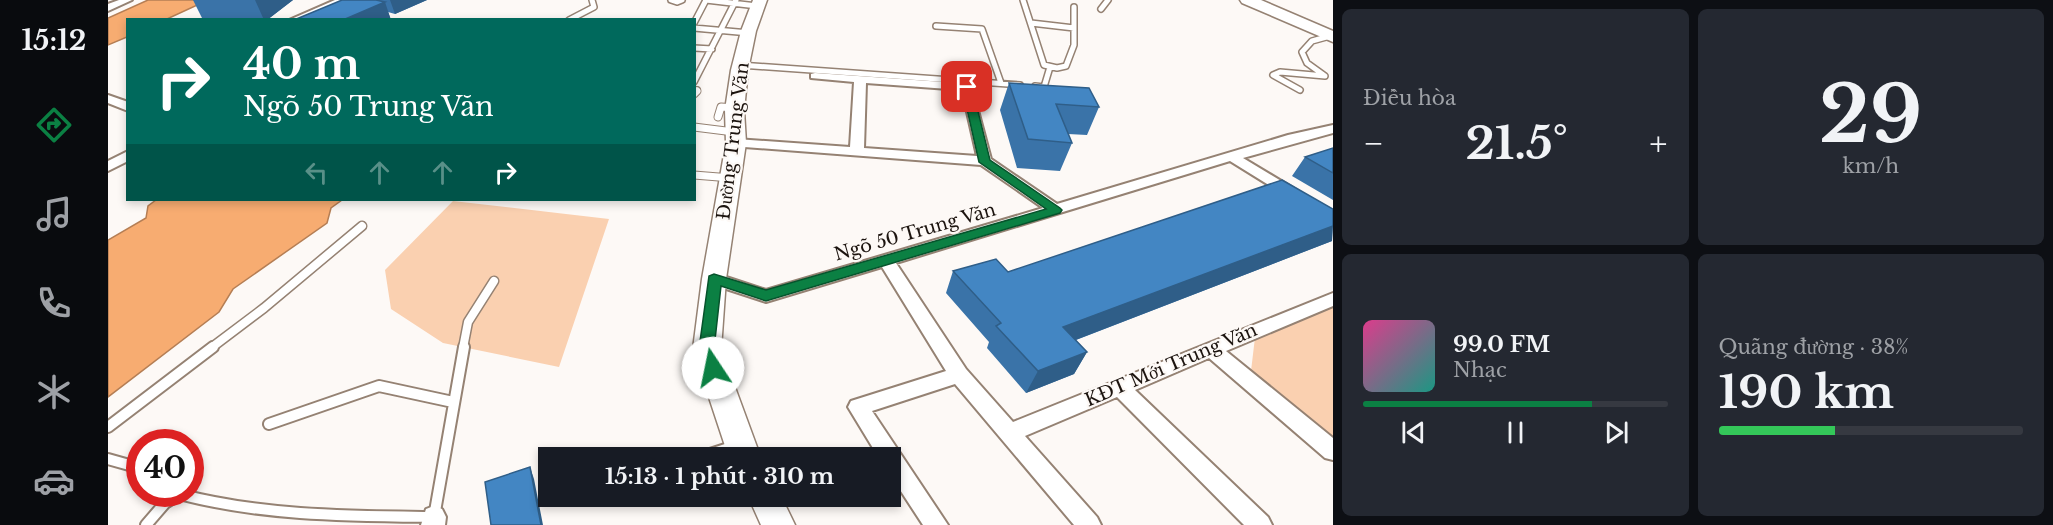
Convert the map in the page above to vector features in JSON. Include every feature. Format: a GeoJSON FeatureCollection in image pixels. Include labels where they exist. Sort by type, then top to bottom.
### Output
{"type":"FeatureCollection","features":[{"type":"Feature","properties":{"kind":"main road"},"geometry":{"type":"LineString","coordinates":[[1248,0],[1332,33]]}},
{"type":"Feature","properties":{"kind":"main road"},"geometry":{"type":"LineString","coordinates":[[1270,0],[1332,33]]}},
{"type":"Feature","properties":{"kind":"street"},"geometry":{"type":"LineString","coordinates":[[108,8],[127,0]]}},
{"type":"Feature","properties":{"kind":"street"},"geometry":{"type":"LineString","coordinates":[[299,18],[344,0]]}},
{"type":"Feature","properties":{"kind":"street","name":"Đường Trung Văn"},"geometry":{"type":"LineString","coordinates":[[741,447],[707,349],[714,279],[732,178],[731,125],[740,65],[749,33],[747,2]]}},
{"type":"Feature","properties":{"kind":"street"},"geometry":{"type":"LineString","coordinates":[[815,76],[967,87],[985,162]]}},
{"type":"Feature","properties":{"kind":"street"},"geometry":{"type":"LineString","coordinates":[[857,152],[860,79]]}},
{"type":"Feature","properties":{"kind":"street"},"geometry":{"type":"LineString","coordinates":[[108,99],[126,106]]}},
{"type":"Feature","properties":{"kind":"street"},"geometry":{"type":"LineString","coordinates":[[731,125],[857,152],[985,162],[1056,210]]}},
{"type":"Feature","properties":{"kind":"street"},"geometry":{"type":"LineString","coordinates":[[1327,130],[1333,139]]}},
{"type":"Feature","properties":{"kind":"street","name":"Ngõ 50 Trung Văn"},"geometry":{"type":"LineString","coordinates":[[714,279],[766,296],[1327,130]]}},
{"type":"Feature","properties":{"kind":"street"},"geometry":{"type":"LineString","coordinates":[[108,166],[126,156]]}},
{"type":"Feature","properties":{"kind":"street"},"geometry":{"type":"LineString","coordinates":[[1232,157],[1306,202]]}},
{"type":"Feature","properties":{"kind":"street"},"geometry":{"type":"LineString","coordinates":[[886,261],[959,375],[1089,525]]}},
{"type":"Feature","properties":{"kind":"street","name":"KĐT Mới Trung Văn"},"geometry":{"type":"LineString","coordinates":[[1010,433],[1333,299]]}},
{"type":"Feature","properties":{"kind":"street"},"geometry":{"type":"LineString","coordinates":[[1212,350],[1333,451]]}},
{"type":"Feature","properties":{"kind":"street"},"geometry":{"type":"LineString","coordinates":[[936,525],[858,407],[959,375]]}},
{"type":"Feature","properties":{"kind":"street"},"geometry":{"type":"LineString","coordinates":[[1119,387],[1260,525]]}},
{"type":"Feature","properties":{"kind":"street"},"geometry":{"type":"LineString","coordinates":[[769,507],[778,525]]}},
{"type":"Feature","properties":{"kind":"lane"},"geometry":{"type":"LineString","coordinates":[[573,18],[594,7],[592,0]]}},
{"type":"Feature","properties":{"kind":"lane"},"geometry":{"type":"LineString","coordinates":[[671,0],[682,0]]}},
{"type":"Feature","properties":{"kind":"lane"},"geometry":{"type":"LineString","coordinates":[[696,19],[706,0],[747,2]]}},
{"type":"Feature","properties":{"kind":"lane"},"geometry":{"type":"LineString","coordinates":[[1023,0],[1044,65],[1050,67],[1066,66],[1071,61],[1074,7]]}},
{"type":"Feature","properties":{"kind":"lane"},"geometry":{"type":"LineString","coordinates":[[1101,9],[1108,0]]}},
{"type":"Feature","properties":{"kind":"lane"},"geometry":{"type":"LineString","coordinates":[[696,79],[722,30],[747,2]]}},
{"type":"Feature","properties":{"kind":"lane"},"geometry":{"type":"LineString","coordinates":[[1031,23],[1074,28]]}},
{"type":"Feature","properties":{"kind":"lane"},"geometry":{"type":"LineString","coordinates":[[936,26],[982,29],[1001,83]]}},
{"type":"Feature","properties":{"kind":"lane"},"geometry":{"type":"LineString","coordinates":[[696,28],[749,33]]}},
{"type":"Feature","properties":{"kind":"lane"},"geometry":{"type":"LineString","coordinates":[[1300,90],[1273,75],[1280,72],[1325,76],[1307,63],[1302,52],[1312,41],[1332,33]]}},
{"type":"Feature","properties":{"kind":"lane"},"geometry":{"type":"LineString","coordinates":[[696,48],[712,49]]}},
{"type":"Feature","properties":{"kind":"lane"},"geometry":{"type":"LineString","coordinates":[[740,65],[1044,87]]}},
{"type":"Feature","properties":{"kind":"lane"},"geometry":{"type":"LineString","coordinates":[[1048,97],[1044,87],[1050,67]]}},
{"type":"Feature","properties":{"kind":"lane"},"geometry":{"type":"LineString","coordinates":[[696,127],[731,125]]}},
{"type":"Feature","properties":{"kind":"lane"},"geometry":{"type":"LineString","coordinates":[[696,175],[732,178]]}},
{"type":"Feature","properties":{"kind":"lane"},"geometry":{"type":"LineString","coordinates":[[108,427],[264,308],[362,226]]}},
{"type":"Feature","properties":{"kind":"lane"},"geometry":{"type":"LineString","coordinates":[[204,500],[229,507],[301,515],[434,521],[468,322],[494,281]]}},
{"type":"Feature","properties":{"kind":"lane"},"geometry":{"type":"LineString","coordinates":[[268,424],[379,386],[453,402]]}},
{"type":"Feature","properties":{"kind":"lane"},"geometry":{"type":"LineString","coordinates":[[108,459],[126,464]]}},
{"type":"Feature","properties":{"kind":"lane"},"geometry":{"type":"LineString","coordinates":[[146,525],[162,507]]}},
{"type":"Feature","properties":{"kind":"shaded area"},"geometry":{"type":"Polygon","coordinates":[[[148,0],[208,0],[169,18],[126,18],[126,37],[108,45],[108,18],[148,0]]]}},
{"type":"Feature","properties":{"kind":"shaded area"},"geometry":{"type":"Polygon","coordinates":[[[155,201],[341,201],[331,208],[327,223],[233,289],[219,312],[108,397],[108,240],[146,218],[148,206],[155,201]]]}},
{"type":"Feature","properties":{"kind":"shaded area"},"geometry":{"type":"Polygon","coordinates":[[[453,201],[609,219],[559,367],[443,343],[391,309],[385,270],[453,201]]]}},
{"type":"Feature","properties":{"kind":"shaded area"},"geometry":{"type":"Polygon","coordinates":[[[1333,299],[1333,438],[1251,371],[1256,329],[1333,299]]]}},
{"type":"Feature","properties":{"kind":"building"},"geometry":{"type":"Polygon","coordinates":[[[342,0],[385,2],[348,18],[299,18],[342,0]]]}},
{"type":"Feature","properties":{"kind":"building"},"geometry":{"type":"Polygon","coordinates":[[[1009,83],[1089,88],[1099,107],[1056,104],[1072,143],[1028,139],[1009,83]]]}},
{"type":"Feature","properties":{"kind":"building"},"geometry":{"type":"Polygon","coordinates":[[[1333,148],[1333,173],[1305,157],[1333,148]]]}},
{"type":"Feature","properties":{"kind":"building"},"geometry":{"type":"Polygon","coordinates":[[[1282,180],[1333,209],[1333,226],[1063,327],[1087,352],[1038,371],[996,326],[1001,323],[953,271],[996,259],[1008,272],[1282,180]]]}},
{"type":"Feature","properties":{"kind":"building"},"geometry":{"type":"Polygon","coordinates":[[[530,467],[541,525],[491,525],[485,482],[530,467]]]}},
{"type":"Feature","properties":{"kind":"route"},"geometry":{"type":"LineString","coordinates":[[713,368],[707,349],[714,279],[766,296],[1056,210],[985,162],[967,87]]}}]}
